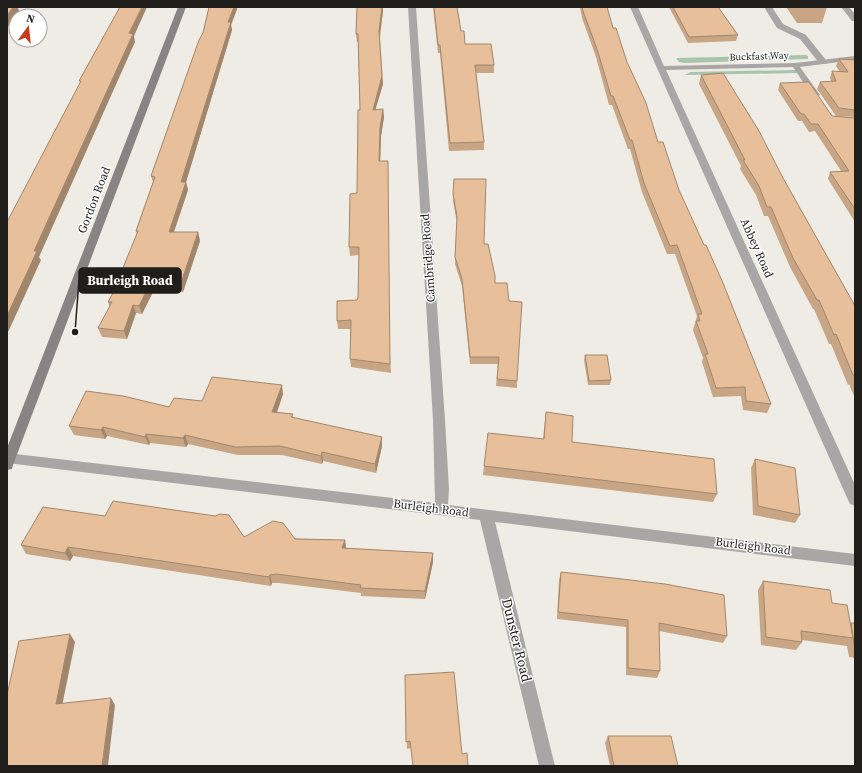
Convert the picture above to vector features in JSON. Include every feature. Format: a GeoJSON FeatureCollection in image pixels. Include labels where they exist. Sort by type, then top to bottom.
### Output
{"type":"FeatureCollection","features":[{"type":"Feature","properties":{"kind":"street","name":"Gordon Road"},"geometry":{"type":"LineString","coordinates":[[8,460],[32,403],[182,7]]}},
{"type":"Feature","properties":{"kind":"street","name":"Cambridge Road"},"geometry":{"type":"LineString","coordinates":[[412,7],[439,420],[442,490],[441,509]]}},
{"type":"Feature","properties":{"kind":"street","name":"Abbey Road"},"geometry":{"type":"LineString","coordinates":[[634,7],[855,500]]}},
{"type":"Feature","properties":{"kind":"street"},"geometry":{"type":"LineString","coordinates":[[768,7],[780,26],[802,37],[823,62]]}},
{"type":"Feature","properties":{"kind":"street"},"geometry":{"type":"LineString","coordinates":[[845,7],[855,19]]}},
{"type":"Feature","properties":{"kind":"street","name":"Buckfast Way"},"geometry":{"type":"LineString","coordinates":[[662,68],[795,65],[855,58]]}},
{"type":"Feature","properties":{"kind":"street"},"geometry":{"type":"LineString","coordinates":[[795,65],[822,103]]}},
{"type":"Feature","properties":{"kind":"street","name":"Burleigh Road"},"geometry":{"type":"LineString","coordinates":[[8,460],[441,509],[838,556],[855,560]]}},
{"type":"Feature","properties":{"kind":"street","name":"Dunster Road"},"geometry":{"type":"LineString","coordinates":[[486,515],[547,766]]}},
{"type":"Feature","properties":{"kind":"green space"},"geometry":{"type":"Polygon","coordinates":[[[808,56],[808,59],[684,63],[679,62],[676,58],[808,56]]]}},
{"type":"Feature","properties":{"kind":"green space"},"geometry":{"type":"Polygon","coordinates":[[[796,70],[799,73],[684,75],[691,72],[796,70]]]}},
{"type":"Feature","properties":{"kind":"building"},"geometry":{"type":"Polygon","coordinates":[[[7,7],[13,7],[8,8],[7,16],[7,7]]]}},
{"type":"Feature","properties":{"kind":"building"},"geometry":{"type":"Polygon","coordinates":[[[120,7],[142,7],[129,33],[133,34],[34,251],[37,251],[7,316],[7,222],[81,81],[79,81],[120,7]]]}},
{"type":"Feature","properties":{"kind":"building"},"geometry":{"type":"Polygon","coordinates":[[[209,7],[234,7],[228,22],[231,22],[181,182],[186,182],[169,232],[198,232],[181,283],[150,284],[139,306],[133,305],[124,331],[98,328],[112,302],[108,302],[120,280],[118,280],[138,231],[136,231],[155,177],[151,176],[199,40],[203,33],[209,7]]]}},
{"type":"Feature","properties":{"kind":"building"},"geometry":{"type":"Polygon","coordinates":[[[357,7],[382,7],[379,31],[382,76],[373,110],[383,109],[380,128],[379,161],[388,161],[390,364],[350,359],[351,320],[337,321],[337,301],[357,300],[358,298],[359,247],[349,247],[350,194],[357,193],[358,110],[360,110],[358,34],[356,34],[357,7]]]}},
{"type":"Feature","properties":{"kind":"building"},"geometry":{"type":"Polygon","coordinates":[[[434,7],[457,7],[461,31],[464,31],[465,44],[491,44],[494,65],[475,65],[484,142],[450,143],[440,45],[438,45],[434,7]]]}},
{"type":"Feature","properties":{"kind":"building"},"geometry":{"type":"Polygon","coordinates":[[[582,7],[607,7],[613,28],[616,28],[627,62],[646,103],[658,142],[663,142],[679,190],[723,283],[771,404],[746,401],[745,387],[716,388],[705,354],[708,354],[696,321],[700,321],[698,314],[702,314],[677,245],[670,246],[644,183],[632,140],[630,140],[613,96],[611,96],[597,49],[582,7]]]}},
{"type":"Feature","properties":{"kind":"building"},"geometry":{"type":"Polygon","coordinates":[[[673,7],[718,7],[738,35],[689,37],[673,7]]]}},
{"type":"Feature","properties":{"kind":"building"},"geometry":{"type":"Polygon","coordinates":[[[839,59],[855,60],[855,110],[839,108],[820,82],[836,81],[832,71],[848,72],[839,59]]]}},
{"type":"Feature","properties":{"kind":"building"},"geometry":{"type":"Polygon","coordinates":[[[723,73],[759,131],[783,178],[855,306],[855,377],[836,334],[834,335],[819,300],[817,300],[793,258],[771,207],[767,207],[759,186],[743,160],[745,160],[701,75],[723,73]]]}},
{"type":"Feature","properties":{"kind":"building"},"geometry":{"type":"Polygon","coordinates":[[[809,82],[832,116],[855,118],[855,209],[830,172],[849,171],[818,124],[811,124],[804,114],[801,114],[780,83],[809,82]]]}},
{"type":"Feature","properties":{"kind":"building"},"geometry":{"type":"Polygon","coordinates":[[[454,179],[486,179],[484,244],[488,244],[495,276],[495,283],[507,283],[509,301],[522,302],[517,381],[497,379],[499,357],[470,357],[462,279],[455,257],[457,217],[453,194],[454,179]]]}},
{"type":"Feature","properties":{"kind":"building"},"geometry":{"type":"Polygon","coordinates":[[[585,355],[607,355],[611,380],[589,381],[585,355]]]}},
{"type":"Feature","properties":{"kind":"building"},"geometry":{"type":"Polygon","coordinates":[[[212,377],[282,385],[272,412],[293,414],[291,417],[382,437],[375,464],[322,452],[321,456],[280,446],[235,447],[185,435],[183,438],[146,434],[145,437],[103,427],[101,430],[69,426],[86,391],[123,396],[169,407],[174,398],[202,401],[212,377]]]}},
{"type":"Feature","properties":{"kind":"building"},"geometry":{"type":"Polygon","coordinates":[[[546,412],[573,416],[572,442],[714,459],[717,494],[484,466],[488,433],[544,439],[546,412]]]}},
{"type":"Feature","properties":{"kind":"building"},"geometry":{"type":"Polygon","coordinates":[[[755,459],[795,468],[800,515],[758,506],[755,459]]]}},
{"type":"Feature","properties":{"kind":"building"},"geometry":{"type":"Polygon","coordinates":[[[113,501],[215,516],[220,514],[229,515],[244,537],[273,521],[283,523],[295,539],[345,540],[342,548],[433,553],[425,591],[360,588],[361,585],[276,574],[270,575],[269,577],[68,547],[65,553],[21,545],[43,507],[105,516],[113,501]]]}},
{"type":"Feature","properties":{"kind":"building"},"geometry":{"type":"Polygon","coordinates":[[[561,572],[665,584],[724,595],[727,636],[659,623],[660,671],[628,668],[628,620],[558,612],[561,572]]]}},
{"type":"Feature","properties":{"kind":"building"},"geometry":{"type":"Polygon","coordinates":[[[763,581],[830,590],[832,603],[847,605],[853,638],[801,631],[802,642],[766,637],[763,581]]]}},
{"type":"Feature","properties":{"kind":"building"},"geometry":{"type":"Polygon","coordinates":[[[851,623],[855,623],[855,650],[851,623]]]}},
{"type":"Feature","properties":{"kind":"building"},"geometry":{"type":"Polygon","coordinates":[[[70,634],[56,704],[111,698],[102,766],[7,766],[7,695],[19,641],[70,634]]]}},
{"type":"Feature","properties":{"kind":"building"},"geometry":{"type":"Polygon","coordinates":[[[454,672],[462,754],[467,753],[468,766],[413,766],[410,741],[406,742],[405,675],[454,672]]]}},
{"type":"Feature","properties":{"kind":"building"},"geometry":{"type":"Polygon","coordinates":[[[608,736],[671,736],[678,766],[614,766],[608,736]]]}},
{"type":"Feature","properties":{"kind":"place","name":"Burleigh Road"},"geometry":{"type":"Point","coordinates":[75,332]}}]}
